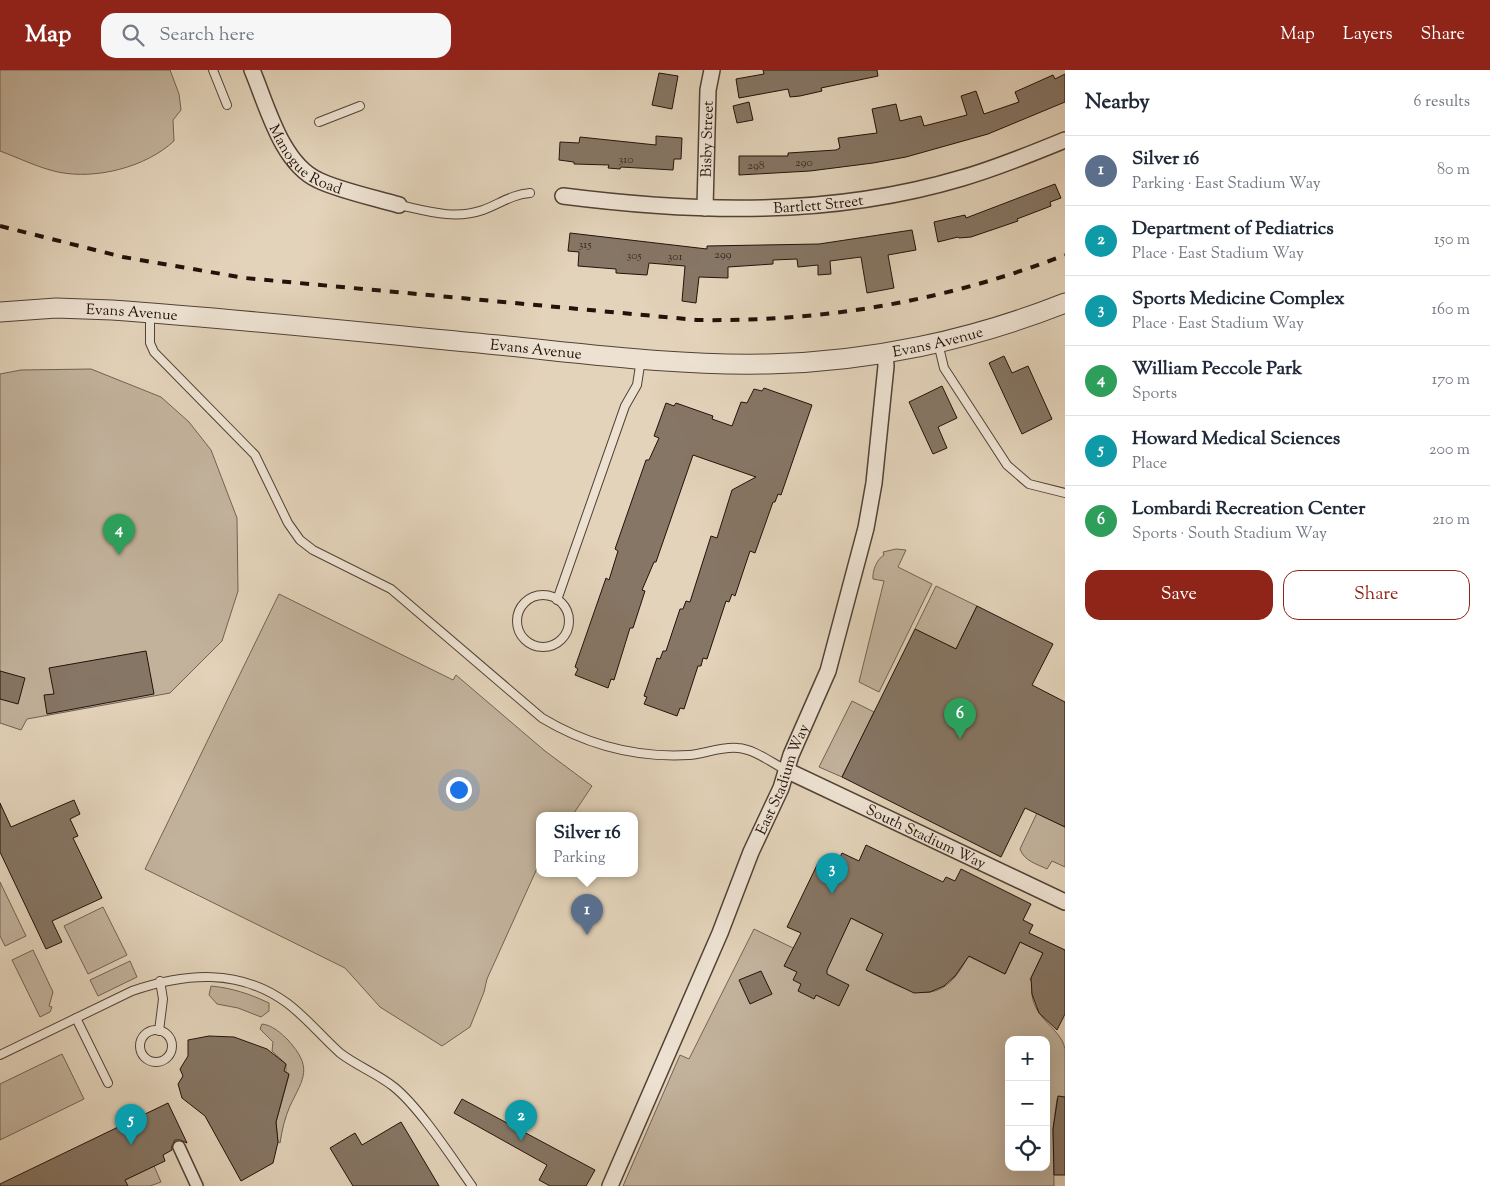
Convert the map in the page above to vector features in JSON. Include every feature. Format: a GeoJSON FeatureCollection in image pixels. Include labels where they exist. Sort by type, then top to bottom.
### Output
{"type":"FeatureCollection","features":[{"type":"Feature","properties":{"kind":"street","name":"Manogue Road"},"geometry":{"type":"LineString","coordinates":[[252,70],[284,148],[303,170],[318,180],[399,205]]}},
{"type":"Feature","properties":{"kind":"street","name":"Bisby Street"},"geometry":{"type":"LineString","coordinates":[[705,208],[708,90],[712,70]]}},
{"type":"Feature","properties":{"kind":"street","name":"Bartlett Street"},"geometry":{"type":"LineString","coordinates":[[563,196],[620,204],[705,208],[796,208],[881,197],[962,178],[1065,140]]}},
{"type":"Feature","properties":{"kind":"street","name":"Evans Avenue"},"geometry":{"type":"LineString","coordinates":[[0,312],[86,308],[150,312],[641,359],[701,363],[769,364],[827,360],[938,343],[998,327],[1065,303]]}},
{"type":"Feature","properties":{"kind":"street","name":"East Stadium Way"},"geometry":{"type":"LineString","coordinates":[[610,1186],[720,933],[828,671],[866,528],[877,463],[886,366],[885,352]]}},
{"type":"Feature","properties":{"kind":"street","name":"South Stadium Way"},"geometry":{"type":"LineString","coordinates":[[786,770],[1065,902]]}},
{"type":"Feature","properties":{"kind":"street"},"geometry":{"type":"LineString","coordinates":[[179,1147],[197,1186]]}},
{"type":"Feature","properties":{"kind":"lane"},"geometry":{"type":"LineString","coordinates":[[213,70],[227,105]]}},
{"type":"Feature","properties":{"kind":"lane"},"geometry":{"type":"LineString","coordinates":[[319,122],[360,106]]}},
{"type":"Feature","properties":{"kind":"lane"},"geometry":{"type":"LineString","coordinates":[[399,205],[453,216],[470,214],[506,199],[530,192]]}},
{"type":"Feature","properties":{"kind":"lane"},"geometry":{"type":"LineString","coordinates":[[150,312],[150,343],[154,352],[256,456],[288,523],[300,540],[313,550],[391,589],[542,718],[561,729],[590,741],[621,750],[676,755],[737,747],[748,750],[786,770]]}},
{"type":"Feature","properties":{"kind":"lane"},"geometry":{"type":"LineString","coordinates":[[938,343],[944,368],[1007,465],[1029,484],[1065,493]]}},
{"type":"Feature","properties":{"kind":"lane"},"geometry":{"type":"LineString","coordinates":[[557,600],[625,406],[637,385],[641,359]]}},
{"type":"Feature","properties":{"kind":"lane"},"geometry":{"type":"LineString","coordinates":[[542,595],[557,600],[568,614],[567,632],[555,645],[546,647],[529,644],[519,631],[517,623],[521,607],[534,597],[542,595]]}},
{"type":"Feature","properties":{"kind":"lane"},"geometry":{"type":"LineString","coordinates":[[0,1054],[132,991],[185,976],[220,977],[258,988],[286,1003],[342,1054],[397,1089],[416,1111],[472,1186]]}},
{"type":"Feature","properties":{"kind":"lane"},"geometry":{"type":"LineString","coordinates":[[159,1031],[163,999],[160,982]]}},
{"type":"Feature","properties":{"kind":"lane"},"geometry":{"type":"LineString","coordinates":[[76,1018],[108,1083]]}},
{"type":"Feature","properties":{"kind":"lane"},"geometry":{"type":"LineString","coordinates":[[159,1031],[168,1036],[171,1051],[164,1059],[154,1062],[145,1058],[140,1044],[149,1032],[159,1031]]}},
{"type":"Feature","properties":{"kind":"shaded area"},"geometry":{"type":"Polygon","coordinates":[[[0,70],[170,70],[179,94],[181,110],[173,120],[174,141],[163,150],[135,164],[104,173],[88,174],[58,172],[0,151],[0,70]]]}},
{"type":"Feature","properties":{"kind":"shaded area"},"geometry":{"type":"Polygon","coordinates":[[[91,369],[161,397],[189,422],[211,450],[237,518],[238,591],[222,641],[170,693],[27,719],[21,730],[0,723],[0,374],[21,370],[91,369]]]}},
{"type":"Feature","properties":{"kind":"shaded area"},"geometry":{"type":"Polygon","coordinates":[[[896,549],[906,550],[898,567],[932,584],[879,692],[859,682],[884,581],[873,579],[874,569],[879,559],[884,555],[883,552],[896,549]]]}},
{"type":"Feature","properties":{"kind":"shaded area"},"geometry":{"type":"Polygon","coordinates":[[[936,586],[977,606],[956,649],[915,629],[936,586]]]}},
{"type":"Feature","properties":{"kind":"shaded area"},"geometry":{"type":"Polygon","coordinates":[[[279,594],[453,680],[456,675],[545,751],[592,786],[575,812],[536,812],[536,871],[487,979],[484,992],[470,1027],[442,1046],[380,1007],[345,968],[145,869],[279,594]]]}},
{"type":"Feature","properties":{"kind":"shaded area"},"geometry":{"type":"Polygon","coordinates":[[[852,701],[874,712],[842,777],[819,767],[852,701]]]}},
{"type":"Feature","properties":{"kind":"shaded area"},"geometry":{"type":"Polygon","coordinates":[[[1037,813],[1065,827],[1065,867],[1052,861],[1047,869],[1031,862],[1022,853],[1020,849],[1037,813]]]}},
{"type":"Feature","properties":{"kind":"shaded area"},"geometry":{"type":"Polygon","coordinates":[[[0,882],[26,936],[5,946],[0,936],[0,882]]]}},
{"type":"Feature","properties":{"kind":"shaded area"},"geometry":{"type":"Polygon","coordinates":[[[103,907],[127,955],[88,974],[64,926],[103,907]]]}},
{"type":"Feature","properties":{"kind":"shaded area"},"geometry":{"type":"Polygon","coordinates":[[[851,918],[883,934],[866,970],[896,985],[923,992],[935,991],[947,985],[958,974],[968,956],[1005,974],[1020,942],[1043,953],[1030,980],[1033,982],[1032,994],[1034,1004],[1044,1020],[1062,1041],[1065,1049],[1065,1099],[1057,1099],[1053,1129],[1054,1186],[623,1186],[680,1055],[689,1059],[754,929],[828,965],[851,918]]]}},
{"type":"Feature","properties":{"kind":"shaded area"},"geometry":{"type":"Polygon","coordinates":[[[33,950],[53,992],[49,1006],[52,1007],[50,1012],[40,1017],[12,960],[33,950]]]}},
{"type":"Feature","properties":{"kind":"shaded area"},"geometry":{"type":"Polygon","coordinates":[[[130,961],[137,977],[98,996],[90,980],[130,961]]]}},
{"type":"Feature","properties":{"kind":"shaded area"},"geometry":{"type":"Polygon","coordinates":[[[211,986],[248,994],[269,1003],[269,1011],[261,1017],[238,1008],[217,1004],[209,995],[211,986]]]}},
{"type":"Feature","properties":{"kind":"shaded area"},"geometry":{"type":"Polygon","coordinates":[[[262,1024],[273,1028],[288,1040],[301,1058],[303,1066],[302,1080],[290,1106],[280,1143],[278,1142],[276,1122],[289,1075],[286,1072],[286,1064],[272,1051],[273,1042],[260,1029],[262,1024]]]}},
{"type":"Feature","properties":{"kind":"shaded area"},"geometry":{"type":"Polygon","coordinates":[[[62,1054],[84,1099],[0,1140],[0,1084],[62,1054]]]}},
{"type":"Feature","properties":{"kind":"shaded area"},"geometry":{"type":"Polygon","coordinates":[[[154,1166],[161,1182],[150,1186],[121,1186],[125,1180],[154,1166]]]}},
{"type":"Feature","properties":{"kind":"building"},"geometry":{"type":"Polygon","coordinates":[[[763,70],[877,70],[878,76],[821,88],[822,91],[800,96],[790,97],[788,89],[739,98],[736,79],[764,74],[763,70]]]}},
{"type":"Feature","properties":{"kind":"building"},"geometry":{"type":"Polygon","coordinates":[[[659,73],[678,76],[672,109],[652,105],[659,73]]]}},
{"type":"Feature","properties":{"kind":"building"},"geometry":{"type":"Polygon","coordinates":[[[1065,74],[1065,102],[988,134],[906,157],[873,163],[810,171],[739,175],[739,156],[788,156],[788,153],[836,150],[840,148],[838,138],[877,133],[872,109],[896,104],[900,121],[921,116],[924,126],[967,115],[961,96],[976,91],[984,114],[1019,102],[1015,92],[1053,75],[1055,79],[1065,74]]]}},
{"type":"Feature","properties":{"kind":"building"},"geometry":{"type":"Polygon","coordinates":[[[749,102],[753,120],[737,123],[733,106],[749,102]]]}},
{"type":"Feature","properties":{"kind":"building"},"geometry":{"type":"Polygon","coordinates":[[[656,136],[682,138],[681,159],[674,159],[673,170],[608,168],[609,165],[574,164],[574,162],[559,160],[560,142],[579,143],[580,137],[656,145],[656,136]]]}},
{"type":"Feature","properties":{"kind":"building"},"geometry":{"type":"Polygon","coordinates":[[[1055,184],[1061,198],[1050,202],[1051,206],[1017,219],[1018,221],[971,237],[958,237],[938,242],[934,222],[965,215],[966,218],[1055,184]]]}},
{"type":"Feature","properties":{"kind":"building"},"geometry":{"type":"Polygon","coordinates":[[[912,230],[916,250],[888,255],[894,288],[867,293],[861,257],[830,261],[831,274],[818,275],[818,265],[798,267],[797,259],[773,260],[773,264],[728,267],[728,278],[699,277],[696,303],[682,301],[685,266],[649,263],[647,275],[616,273],[616,269],[578,266],[579,252],[568,251],[570,233],[707,249],[707,246],[819,244],[912,230]]]}},
{"type":"Feature","properties":{"kind":"building"},"geometry":{"type":"Polygon","coordinates":[[[1004,356],[1012,373],[1028,366],[1052,419],[1022,434],[989,363],[1004,356]]]}},
{"type":"Feature","properties":{"kind":"building"},"geometry":{"type":"Polygon","coordinates":[[[942,386],[957,418],[938,427],[947,448],[933,454],[909,402],[942,386]]]}},
{"type":"Feature","properties":{"kind":"building"},"geometry":{"type":"Polygon","coordinates":[[[764,388],[812,405],[781,495],[778,494],[775,502],[773,502],[755,553],[750,551],[735,596],[732,594],[729,602],[726,601],[707,659],[703,658],[701,666],[698,666],[684,709],[680,708],[677,716],[644,704],[647,697],[644,696],[657,658],[660,659],[663,651],[666,651],[680,609],[683,609],[686,601],[690,602],[711,536],[717,538],[732,490],[756,477],[693,455],[656,562],[654,562],[642,590],[645,591],[633,628],[630,628],[614,680],[611,679],[608,688],[575,675],[578,669],[575,667],[606,578],[609,580],[618,551],[615,549],[646,460],[649,460],[659,438],[654,436],[666,403],[674,406],[676,403],[713,416],[712,419],[732,426],[741,402],[747,403],[754,389],[762,391],[764,388]]]}},
{"type":"Feature","properties":{"kind":"building"},"geometry":{"type":"Polygon","coordinates":[[[977,606],[1053,644],[1032,685],[1065,702],[1065,827],[1025,808],[1001,857],[842,777],[915,629],[956,649],[977,606]]]}},
{"type":"Feature","properties":{"kind":"building"},"geometry":{"type":"Polygon","coordinates":[[[146,651],[154,694],[47,714],[44,695],[54,694],[49,668],[146,651]]]}},
{"type":"Feature","properties":{"kind":"building"},"geometry":{"type":"Polygon","coordinates":[[[0,671],[25,678],[18,704],[0,699],[0,671]]]}},
{"type":"Feature","properties":{"kind":"building"},"geometry":{"type":"Polygon","coordinates":[[[74,800],[80,814],[70,819],[78,836],[73,838],[102,898],[52,921],[62,942],[46,949],[0,852],[0,803],[11,827],[74,800]]]}},
{"type":"Feature","properties":{"kind":"building"},"geometry":{"type":"Polygon","coordinates":[[[866,845],[943,882],[946,877],[955,881],[961,869],[1031,904],[1023,920],[1033,925],[1029,933],[1065,950],[1065,1014],[1057,1030],[1039,1013],[1032,994],[1031,978],[1043,953],[1020,942],[1005,974],[969,956],[955,976],[944,986],[930,992],[914,993],[866,970],[883,934],[851,918],[827,970],[827,974],[849,985],[839,1006],[816,995],[814,999],[798,991],[801,984],[793,980],[797,972],[784,966],[801,933],[787,927],[818,863],[834,870],[842,853],[859,861],[866,845]]]}},
{"type":"Feature","properties":{"kind":"building"},"geometry":{"type":"Polygon","coordinates":[[[761,971],[772,994],[750,1004],[739,980],[761,971]]]}},
{"type":"Feature","properties":{"kind":"building"},"geometry":{"type":"Polygon","coordinates":[[[209,1036],[234,1037],[267,1049],[286,1064],[284,1071],[289,1074],[276,1122],[278,1142],[273,1163],[241,1181],[205,1116],[182,1098],[178,1084],[183,1076],[180,1069],[188,1056],[188,1040],[209,1036]]]}},
{"type":"Feature","properties":{"kind":"building"},"geometry":{"type":"Polygon","coordinates":[[[1058,1096],[1065,1097],[1065,1175],[1054,1175],[1053,1129],[1058,1096]]]}},
{"type":"Feature","properties":{"kind":"building"},"geometry":{"type":"Polygon","coordinates":[[[462,1099],[595,1170],[586,1186],[550,1186],[539,1180],[547,1165],[454,1113],[462,1099]]]}},
{"type":"Feature","properties":{"kind":"building"},"geometry":{"type":"Polygon","coordinates":[[[168,1103],[187,1143],[175,1140],[172,1150],[163,1155],[165,1161],[125,1180],[128,1186],[0,1186],[0,1184],[168,1103]]]}},
{"type":"Feature","properties":{"kind":"building"},"geometry":{"type":"Polygon","coordinates":[[[401,1122],[439,1186],[353,1186],[330,1148],[355,1133],[362,1145],[401,1122]]]}},
{"type":"Feature","properties":{"kind":"railway"},"geometry":{"type":"LineString","coordinates":[[0,226],[123,257],[245,278],[697,320],[791,317],[884,306],[975,285],[1065,255]]}},
{"type":"Feature","properties":{"kind":"place","name":"William Peccole Park"},"geometry":{"type":"Point","coordinates":[119,555]}},
{"type":"Feature","properties":{"kind":"place","name":"Lombardi Recreation Center"},"geometry":{"type":"Point","coordinates":[960,739]}},
{"type":"Feature","properties":{"kind":"place","name":"Sports Medicine Complex"},"geometry":{"type":"Point","coordinates":[832,894]}},
{"type":"Feature","properties":{"kind":"place","name":"Silver 16"},"geometry":{"type":"Point","coordinates":[587,935]}},
{"type":"Feature","properties":{"kind":"place","name":"Department of Pediatrics"},"geometry":{"type":"Point","coordinates":[521,1141]}},
{"type":"Feature","properties":{"kind":"place","name":"Howard Medical Sciences"},"geometry":{"type":"Point","coordinates":[131,1145]}}]}
